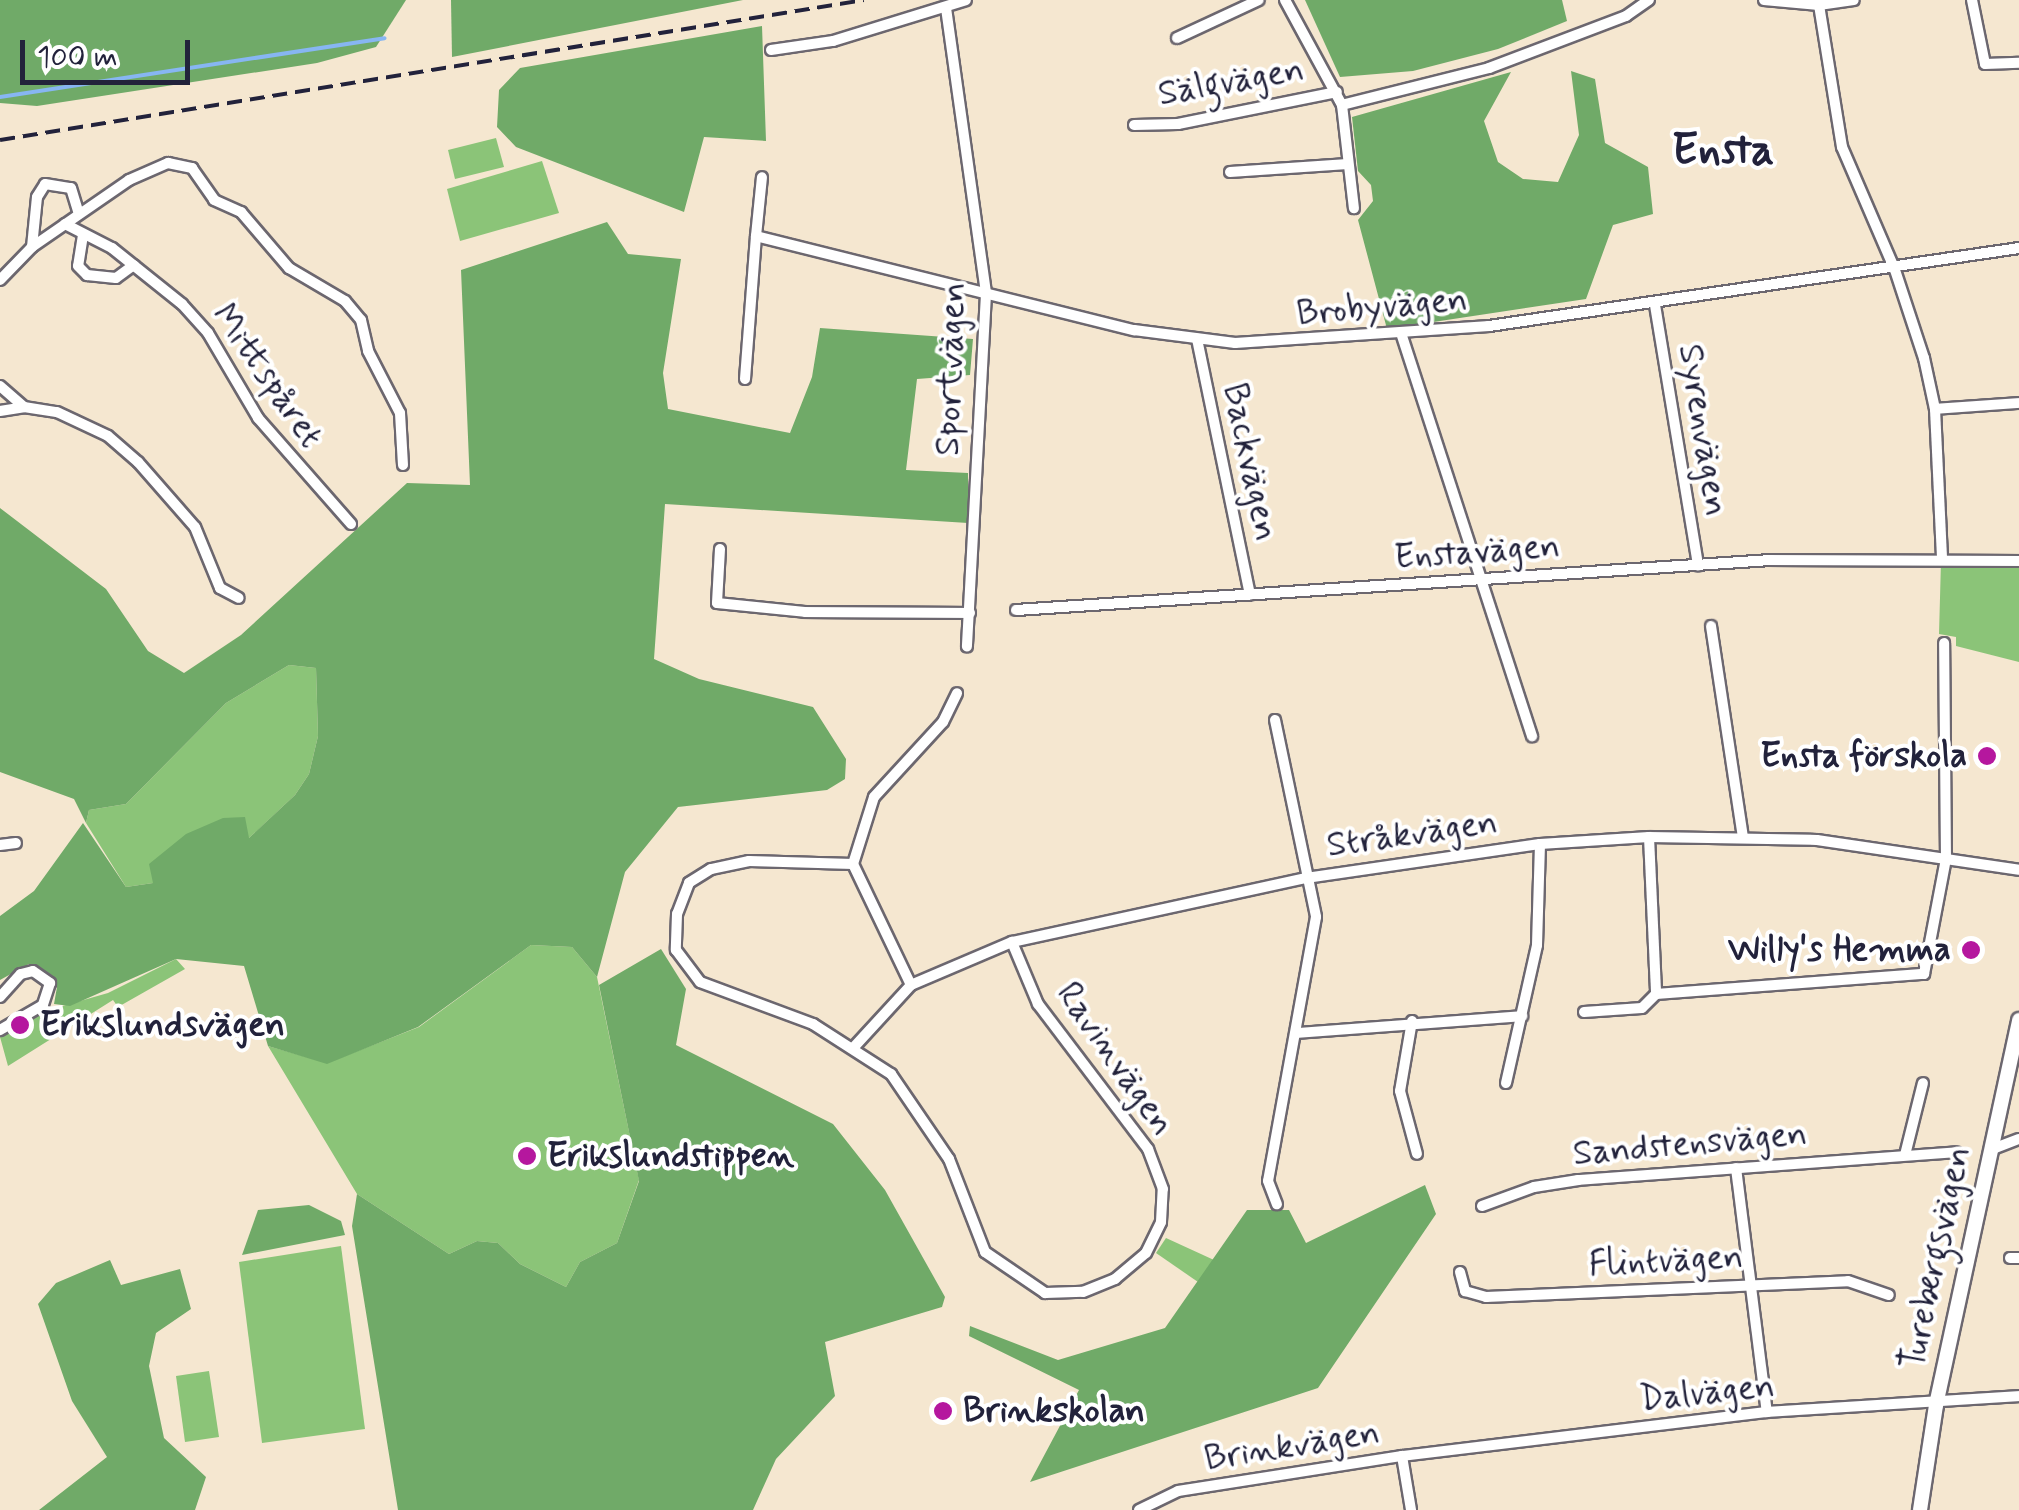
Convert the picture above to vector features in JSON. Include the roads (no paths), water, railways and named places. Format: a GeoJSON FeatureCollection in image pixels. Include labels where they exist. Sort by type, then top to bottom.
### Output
{"type":"FeatureCollection","features":[{"type":"Feature","properties":{"kind":"street"},"geometry":{"type":"LineString","coordinates":[[771,50],[833,41],[966,0]]}},
{"type":"Feature","properties":{"kind":"street","name":"Sälgvägen"},"geometry":{"type":"LineString","coordinates":[[1177,38],[1259,0]]}},
{"type":"Feature","properties":{"kind":"street","name":"Sälgvägen"},"geometry":{"type":"LineString","coordinates":[[1285,0],[1342,105],[1354,208]]}},
{"type":"Feature","properties":{"kind":"street","name":"Sälgvägen"},"geometry":{"type":"LineString","coordinates":[[1342,105],[1489,68],[1626,16],[1650,0]]}},
{"type":"Feature","properties":{"kind":"street"},"geometry":{"type":"LineString","coordinates":[[1764,0],[1819,5],[1854,0]]}},
{"type":"Feature","properties":{"kind":"street"},"geometry":{"type":"LineString","coordinates":[[1972,0],[1984,64],[2019,64]]}},
{"type":"Feature","properties":{"kind":"street"},"geometry":{"type":"LineString","coordinates":[[1819,5],[1842,147],[1895,270],[1935,409],[1942,560]]}},
{"type":"Feature","properties":{"kind":"street","name":"Sportvägen"},"geometry":{"type":"LineString","coordinates":[[946,8],[986,294],[967,646]]}},
{"type":"Feature","properties":{"kind":"street","name":"Sälgvägen"},"geometry":{"type":"LineString","coordinates":[[1134,125],[1178,124],[1336,92]]}},
{"type":"Feature","properties":{"kind":"street"},"geometry":{"type":"LineString","coordinates":[[0,280],[32,247],[78,211],[168,163],[192,168],[214,200],[241,212],[289,268],[345,301],[361,320],[368,351],[400,413],[403,464]]}},
{"type":"Feature","properties":{"kind":"street"},"geometry":{"type":"LineString","coordinates":[[1230,172],[1348,164]]}},
{"type":"Feature","properties":{"kind":"street"},"geometry":{"type":"LineString","coordinates":[[745,379],[762,177]]}},
{"type":"Feature","properties":{"kind":"street"},"geometry":{"type":"LineString","coordinates":[[32,247],[37,196],[45,184],[71,188],[78,211]]}},
{"type":"Feature","properties":{"kind":"street","name":"Mittspåret"},"geometry":{"type":"LineString","coordinates":[[66,224],[134,265],[208,333],[258,418],[351,524]]}},
{"type":"Feature","properties":{"kind":"street"},"geometry":{"type":"LineString","coordinates":[[83,235],[78,266],[87,275],[116,278],[134,265]]}},
{"type":"Feature","properties":{"kind":"street","name":"Brobyvägen"},"geometry":{"type":"LineString","coordinates":[[756,236],[986,294],[1197,340],[1402,336],[1655,305],[2019,248]]}},
{"type":"Feature","properties":{"kind":"street","name":"Syrenvägen"},"geometry":{"type":"LineString","coordinates":[[1655,305],[1698,565]]}},
{"type":"Feature","properties":{"kind":"street"},"geometry":{"type":"LineString","coordinates":[[1402,336],[1532,736]]}},
{"type":"Feature","properties":{"kind":"street","name":"Backvägen"},"geometry":{"type":"LineString","coordinates":[[1197,340],[1250,595]]}},
{"type":"Feature","properties":{"kind":"street"},"geometry":{"type":"LineString","coordinates":[[0,386],[24,406],[83,424],[138,462],[195,527],[220,588],[239,598]]}},
{"type":"Feature","properties":{"kind":"street"},"geometry":{"type":"LineString","coordinates":[[1935,409],[2019,403]]}},
{"type":"Feature","properties":{"kind":"street"},"geometry":{"type":"LineString","coordinates":[[0,411],[24,406]]}},
{"type":"Feature","properties":{"kind":"street"},"geometry":{"type":"LineString","coordinates":[[720,549],[717,603],[805,612],[970,613]]}},
{"type":"Feature","properties":{"kind":"street","name":"Enstavägen"},"geometry":{"type":"LineString","coordinates":[[1016,610],[1698,565],[2019,560]]}},
{"type":"Feature","properties":{"kind":"street"},"geometry":{"type":"LineString","coordinates":[[1711,626],[1743,837]]}},
{"type":"Feature","properties":{"kind":"street"},"geometry":{"type":"LineString","coordinates":[[1584,1012],[1642,1008],[1656,994],[1916,979],[1924,974],[1946,859],[1944,643]]}},
{"type":"Feature","properties":{"kind":"street"},"geometry":{"type":"LineString","coordinates":[[911,985],[853,864],[874,797],[942,722],[957,693]]}},
{"type":"Feature","properties":{"kind":"street"},"geometry":{"type":"LineString","coordinates":[[1276,720],[1316,917],[1268,1180],[1277,1204]]}},
{"type":"Feature","properties":{"kind":"street"},"geometry":{"type":"LineString","coordinates":[[1650,837],[1656,994]]}},
{"type":"Feature","properties":{"kind":"street","name":"Stråkvägen"},"geometry":{"type":"LineString","coordinates":[[854,1048],[911,985],[1012,942],[1306,878],[1540,844],[1650,837],[1743,837],[2019,870]]}},
{"type":"Feature","properties":{"kind":"street"},"geometry":{"type":"LineString","coordinates":[[0,845],[16,843]]}},
{"type":"Feature","properties":{"kind":"street"},"geometry":{"type":"LineString","coordinates":[[1506,1083],[1537,945],[1540,844]]}},
{"type":"Feature","properties":{"kind":"street","name":"Ravinvägen"},"geometry":{"type":"LineString","coordinates":[[853,864],[749,861],[711,869],[689,884],[678,914],[676,950],[700,982],[813,1024],[890,1074],[923,1114],[986,1252],[1045,1293],[1082,1292],[1115,1278],[1146,1253],[1161,1222],[1163,1188],[1148,1149],[1038,1004],[1012,942]]}},
{"type":"Feature","properties":{"kind":"street"},"geometry":{"type":"LineString","coordinates":[[0,997],[21,974],[32,971],[50,983],[44,1005],[0,1030]]}},
{"type":"Feature","properties":{"kind":"street"},"geometry":{"type":"LineString","coordinates":[[1297,1033],[1412,1020],[1522,1016]]}},
{"type":"Feature","properties":{"kind":"street"},"geometry":{"type":"LineString","coordinates":[[1412,1020],[1400,1092],[1417,1154]]}},
{"type":"Feature","properties":{"kind":"street","name":"Turebergsvägen"},"geometry":{"type":"LineString","coordinates":[[1920,1510],[1936,1405],[2019,1020]]}},
{"type":"Feature","properties":{"kind":"street"},"geometry":{"type":"LineString","coordinates":[[1906,1155],[1923,1083]]}},
{"type":"Feature","properties":{"kind":"street"},"geometry":{"type":"LineString","coordinates":[[1989,1150],[2019,1139]]}},
{"type":"Feature","properties":{"kind":"street","name":"Sandstensvägen"},"geometry":{"type":"LineString","coordinates":[[1482,1206],[1548,1184],[1956,1152]]}},
{"type":"Feature","properties":{"kind":"street"},"geometry":{"type":"LineString","coordinates":[[1736,1168],[1767,1412]]}},
{"type":"Feature","properties":{"kind":"street","name":"Flintvägen"},"geometry":{"type":"LineString","coordinates":[[1460,1272],[1465,1291],[1486,1298],[1753,1282],[1848,1281],[1890,1295]]}},
{"type":"Feature","properties":{"kind":"street","name":"Dalvägen"},"geometry":{"type":"LineString","coordinates":[[1402,1456],[1767,1412],[1936,1405],[2019,1396]]}},
{"type":"Feature","properties":{"kind":"street","name":"Brinkvägen"},"geometry":{"type":"LineString","coordinates":[[1140,1510],[1178,1492],[1402,1456],[1411,1510]]}},
{"type":"Feature","properties":{"kind":"waterway"},"geometry":{"type":"LineString","coordinates":[[0,97],[385,38]]}},
{"type":"Feature","properties":{"kind":"railway"},"geometry":{"type":"LineString","coordinates":[[0,140],[864,0]]}},
{"type":"Feature","properties":{"kind":"place","name":"Ensta förskola"},"geometry":{"type":"Point","coordinates":[1987,756]}},
{"type":"Feature","properties":{"kind":"place","name":"Willy's Hemma"},"geometry":{"type":"Point","coordinates":[1971,950]}},
{"type":"Feature","properties":{"kind":"place","name":"Erikslundsvägen"},"geometry":{"type":"Point","coordinates":[20,1025]}},
{"type":"Feature","properties":{"kind":"place","name":"Erikslundstippen"},"geometry":{"type":"Point","coordinates":[527,1156]}},
{"type":"Feature","properties":{"kind":"place","name":"Brinkskolan"},"geometry":{"type":"Point","coordinates":[943,1411]}},
{"type":"Feature","properties":{"kind":"district","name":"Ensta"},"geometry":{"type":"Point","coordinates":[1723,151]}}]}
